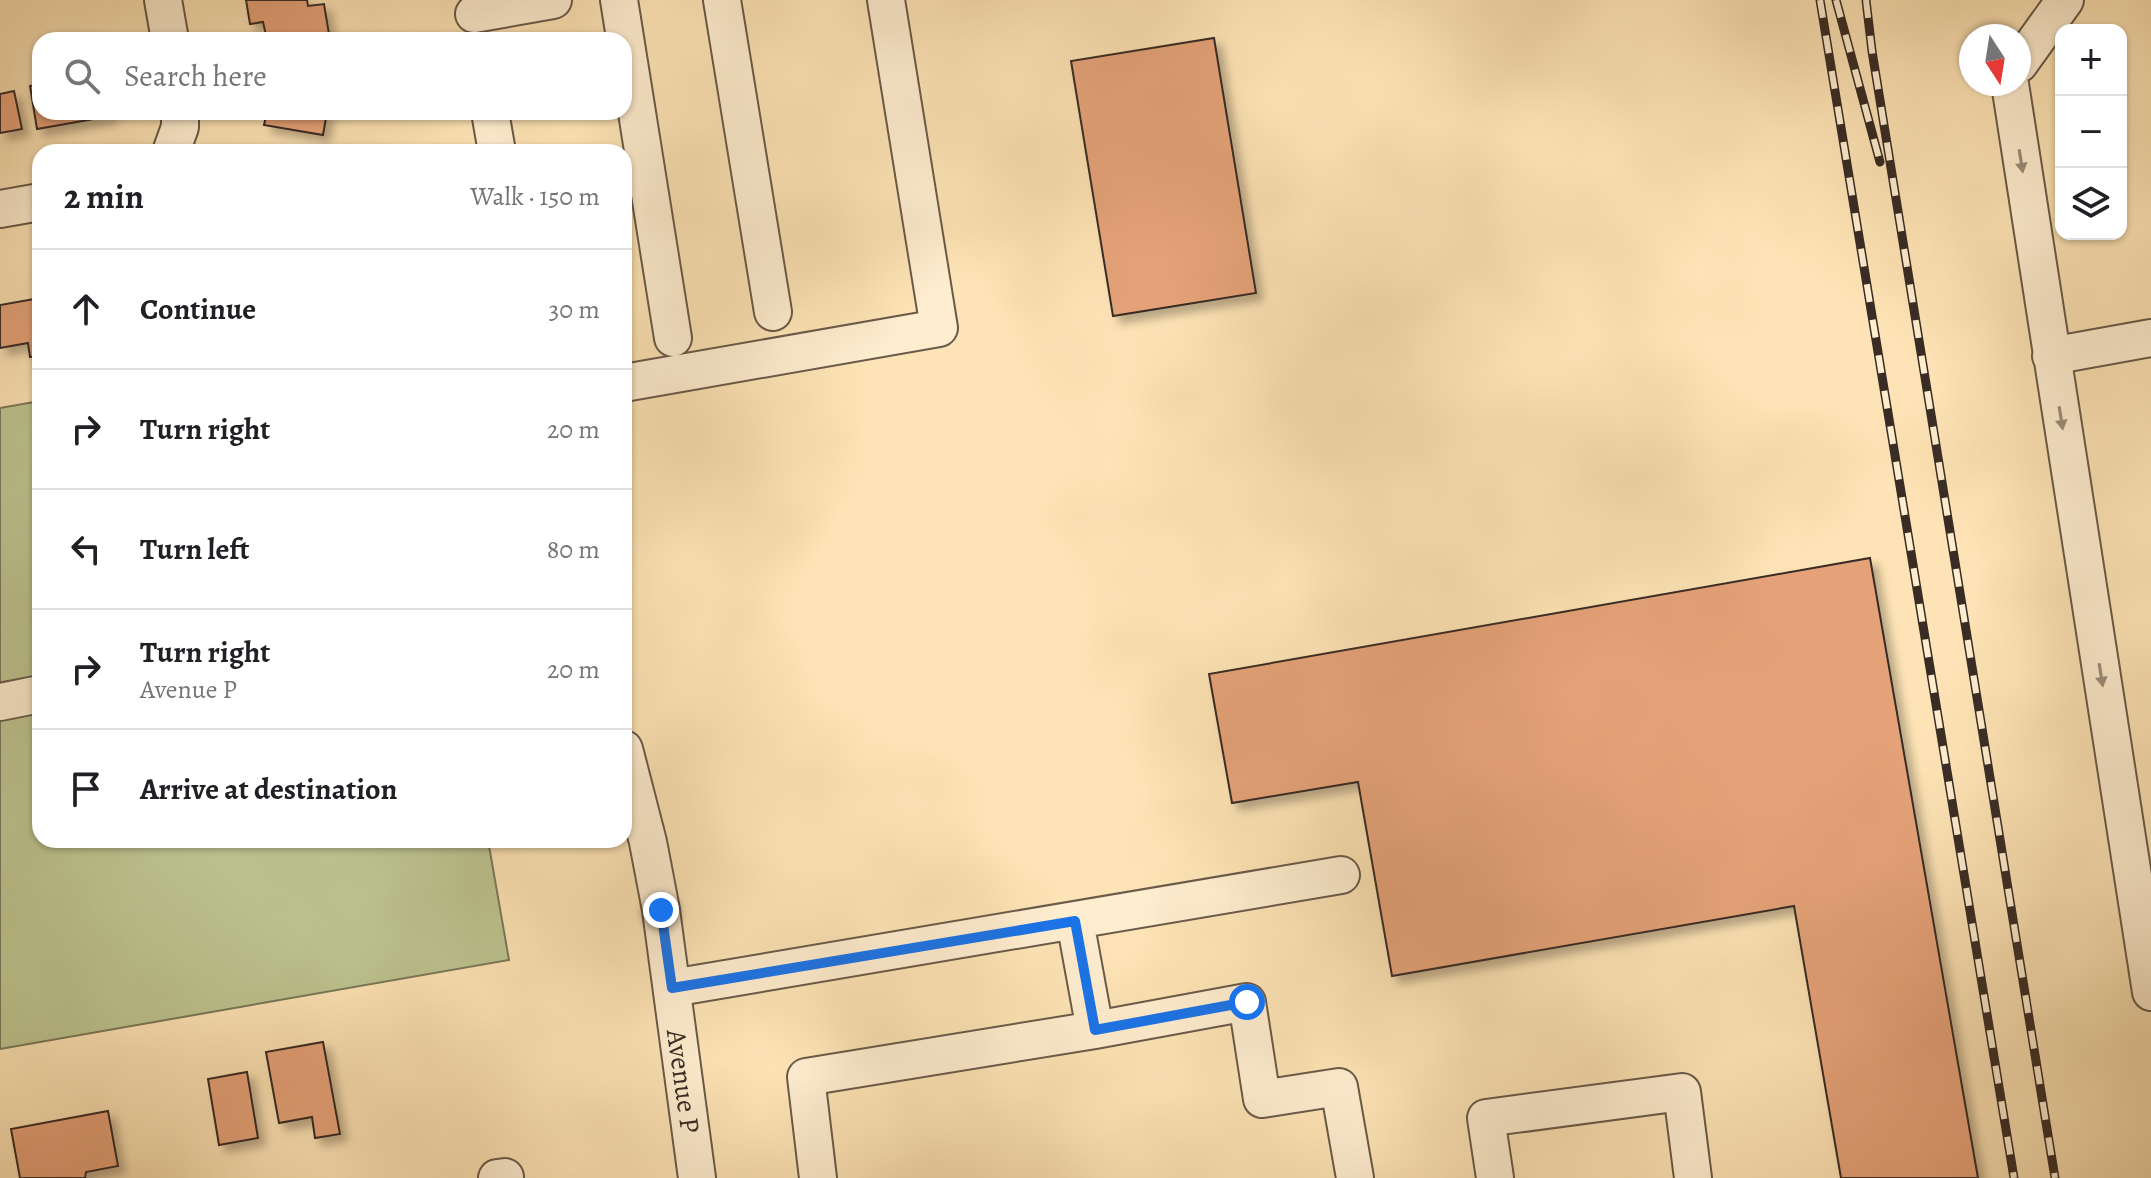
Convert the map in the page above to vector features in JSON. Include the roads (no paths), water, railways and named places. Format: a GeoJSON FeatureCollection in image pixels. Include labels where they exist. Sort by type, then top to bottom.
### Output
{"type":"FeatureCollection","features":[{"type":"Feature","properties":{"kind":"street"},"geometry":{"type":"LineString","coordinates":[[163,0],[169,32]]}},
{"type":"Feature","properties":{"kind":"street"},"geometry":{"type":"LineString","coordinates":[[475,18],[553,0]]}},
{"type":"Feature","properties":{"kind":"street"},"geometry":{"type":"LineString","coordinates":[[619,0],[624,32]]}},
{"type":"Feature","properties":{"kind":"street"},"geometry":{"type":"LineString","coordinates":[[722,0],[773,312]]}},
{"type":"Feature","properties":{"kind":"street"},"geometry":{"type":"LineString","coordinates":[[632,382],[939,328],[886,0]]}},
{"type":"Feature","properties":{"kind":"street"},"geometry":{"type":"LineString","coordinates":[[2031,47],[2065,0]]}},
{"type":"Feature","properties":{"kind":"street"},"geometry":{"type":"LineString","coordinates":[[632,81],[673,338]]}},
{"type":"Feature","properties":{"kind":"street"},"geometry":{"type":"LineString","coordinates":[[2012,96],[2151,992]]}},
{"type":"Feature","properties":{"kind":"street"},"geometry":{"type":"LineString","coordinates":[[174,144],[180,120]]}},
{"type":"Feature","properties":{"kind":"street"},"geometry":{"type":"LineString","coordinates":[[491,120],[496,144]]}},
{"type":"Feature","properties":{"kind":"street"},"geometry":{"type":"LineString","coordinates":[[0,209],[32,203]]}},
{"type":"Feature","properties":{"kind":"street"},"geometry":{"type":"LineString","coordinates":[[2051,356],[2151,338]]}},
{"type":"Feature","properties":{"kind":"street"},"geometry":{"type":"LineString","coordinates":[[0,702],[32,696]]}},
{"type":"Feature","properties":{"kind":"street","name":"Avenue P"},"geometry":{"type":"LineString","coordinates":[[632,780],[661,910],[697,1178]]}},
{"type":"Feature","properties":{"kind":"street"},"geometry":{"type":"LineString","coordinates":[[672,988],[1341,875]]}},
{"type":"Feature","properties":{"kind":"street"},"geometry":{"type":"LineString","coordinates":[[1075,921],[1095,1030]]}},
{"type":"Feature","properties":{"kind":"street"},"geometry":{"type":"LineString","coordinates":[[818,1178],[806,1077],[1247,1002],[1262,1099],[1339,1087],[1355,1178]]}},
{"type":"Feature","properties":{"kind":"street"},"geometry":{"type":"LineString","coordinates":[[1495,1178],[1486,1118],[1682,1092],[1693,1178]]}},
{"type":"Feature","properties":{"kind":"railway"},"geometry":{"type":"LineString","coordinates":[[1820,0],[2014,1178]]}},
{"type":"Feature","properties":{"kind":"railway"},"geometry":{"type":"LineString","coordinates":[[1836,0],[1880,162]]}},
{"type":"Feature","properties":{"kind":"railway"},"geometry":{"type":"LineString","coordinates":[[1866,0],[2055,1178]]}}]}
